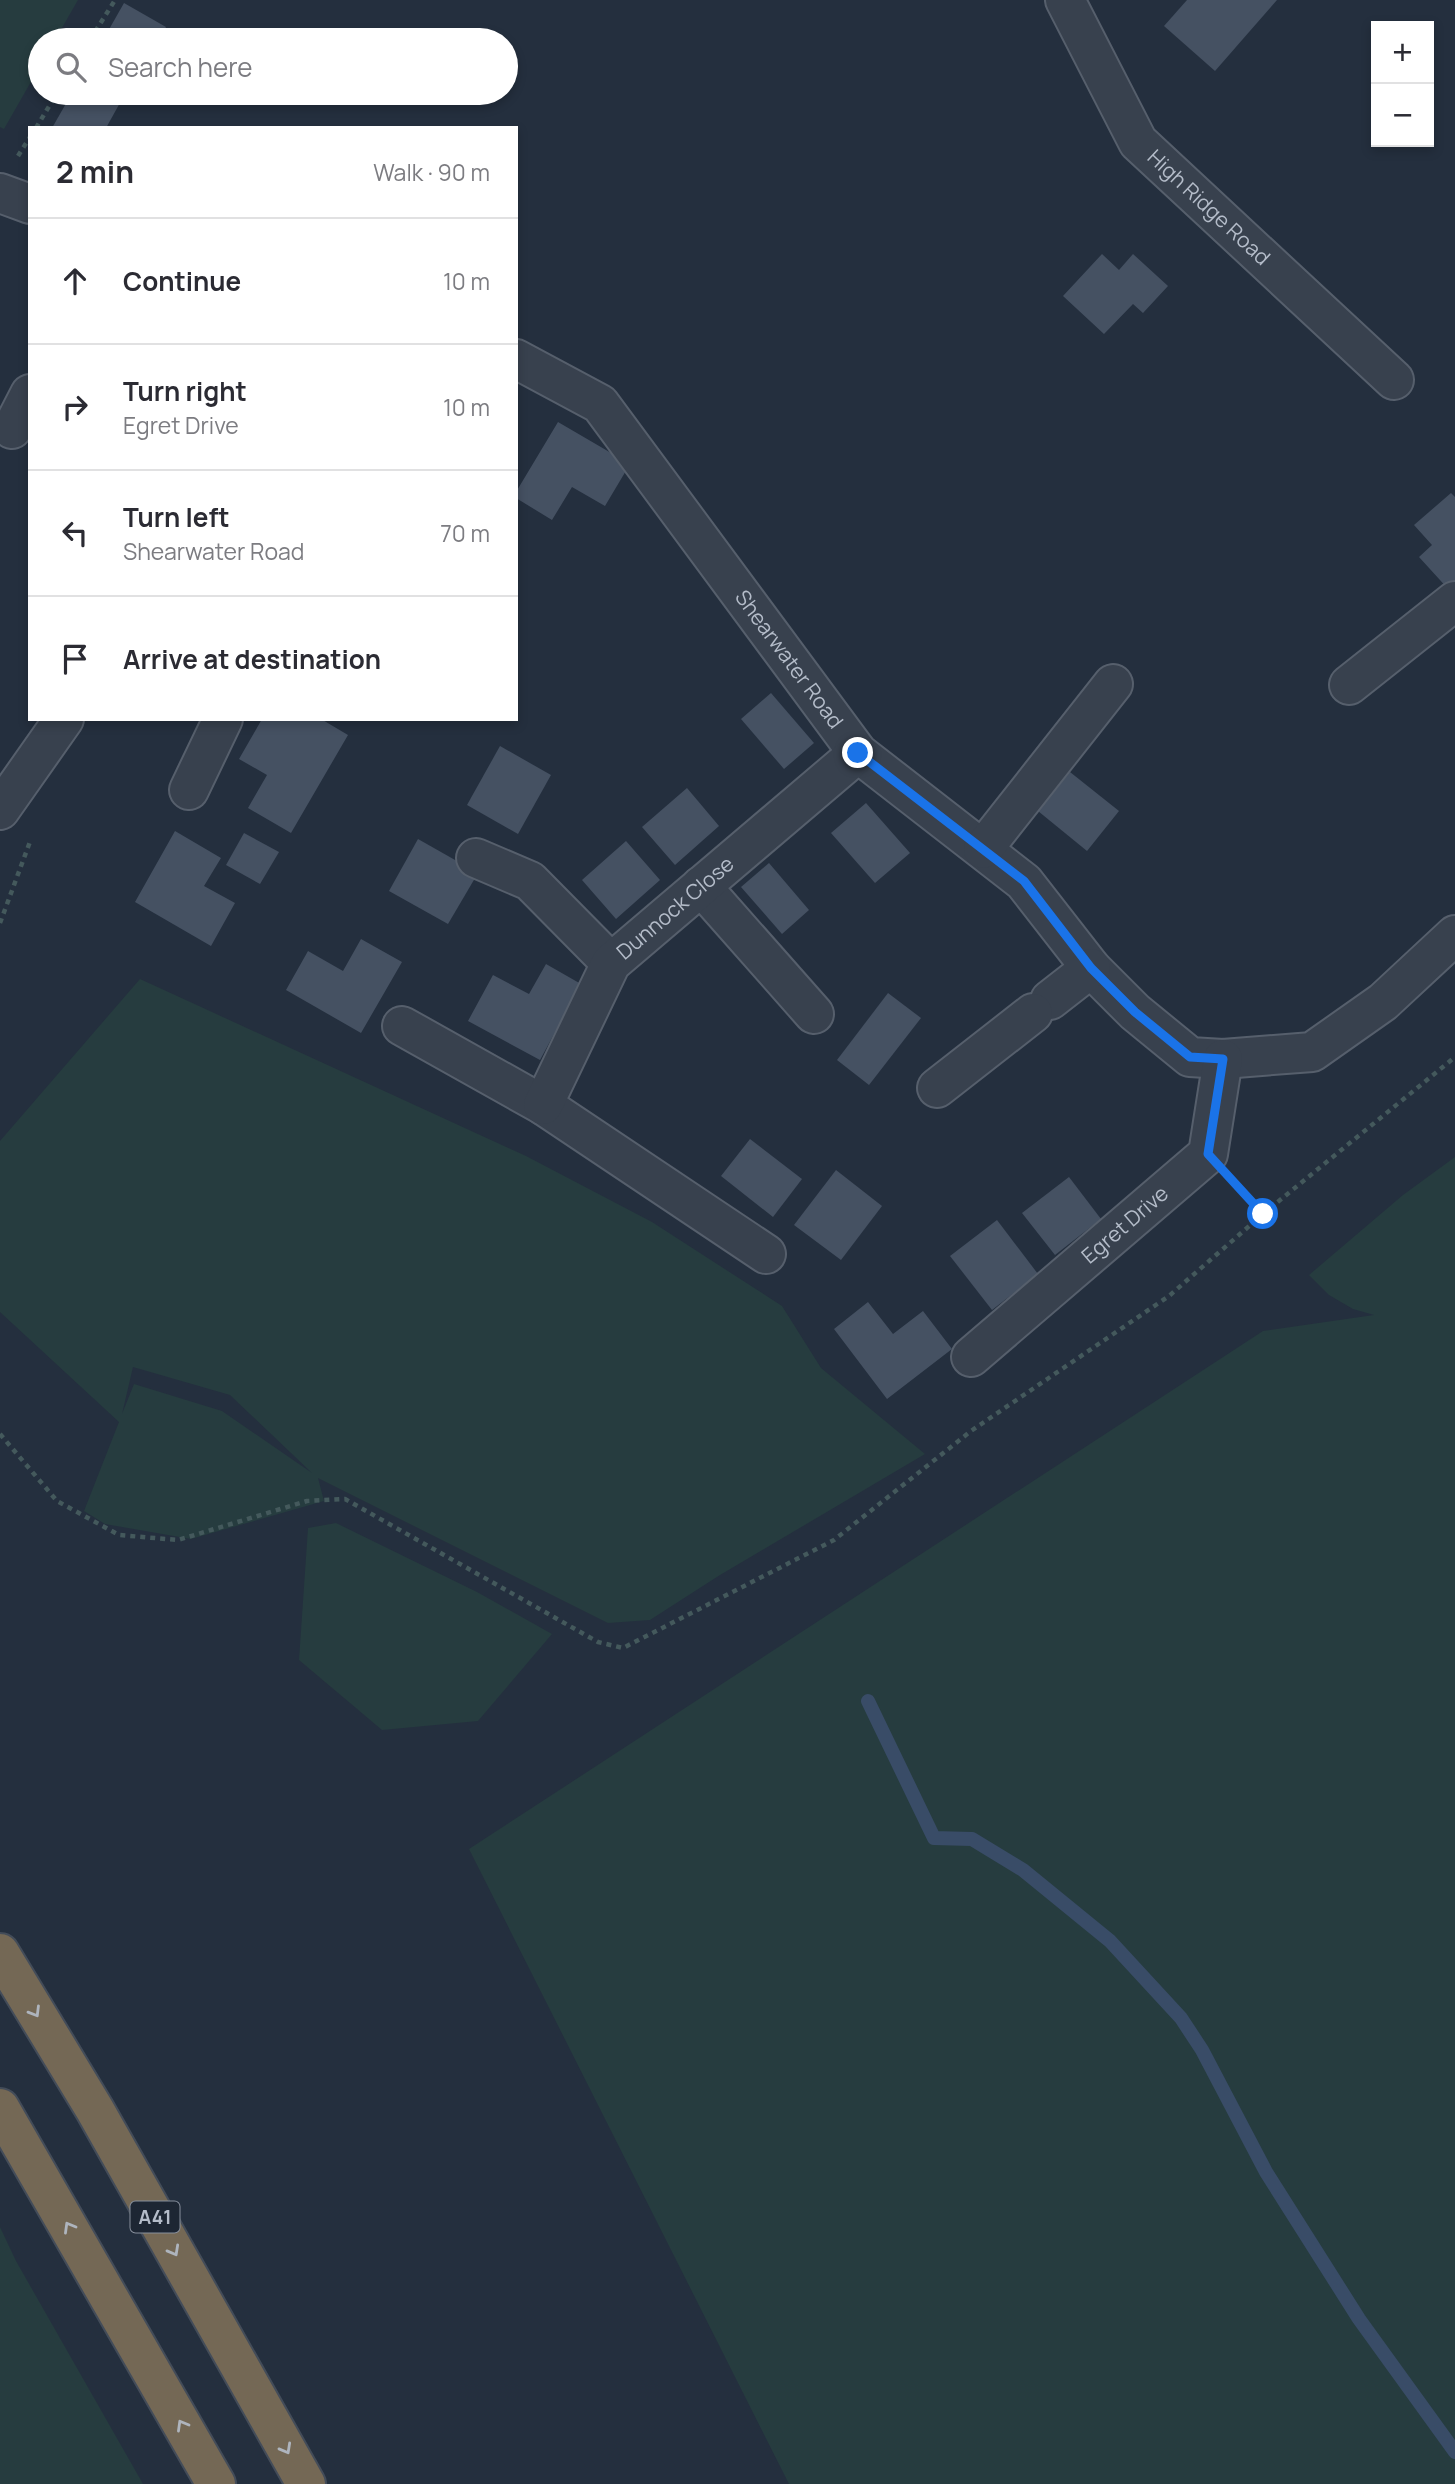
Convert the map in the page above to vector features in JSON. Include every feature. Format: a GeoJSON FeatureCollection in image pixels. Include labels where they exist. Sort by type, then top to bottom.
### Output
{"type":"FeatureCollection","features":[{"type":"Feature","properties":{"kind":"highway","name":"A41"},"geometry":{"type":"LineString","coordinates":[[0,1953],[95,2110],[306,2484]]}},
{"type":"Feature","properties":{"kind":"highway"},"geometry":{"type":"LineString","coordinates":[[0,2108],[216,2484]]}},
{"type":"Feature","properties":{"kind":"street","name":"High Ridge Road"},"geometry":{"type":"LineString","coordinates":[[1065,0],[1138,142],[1394,380]]}},
{"type":"Feature","properties":{"kind":"street"},"geometry":{"type":"LineString","coordinates":[[8,176],[28,201]]}},
{"type":"Feature","properties":{"kind":"street","name":"Shearwater Road"},"geometry":{"type":"LineString","coordinates":[[518,360],[600,404],[858,753],[1024,881],[1091,968],[1135,1012],[1190,1057],[1223,1059],[1312,1052],[1383,1002],[1455,935]]}},
{"type":"Feature","properties":{"kind":"street"},"geometry":{"type":"LineString","coordinates":[[12,429],[28,398]]}},
{"type":"Feature","properties":{"kind":"street"},"geometry":{"type":"LineString","coordinates":[[1349,685],[1455,601]]}},
{"type":"Feature","properties":{"kind":"street"},"geometry":{"type":"LineString","coordinates":[[983,849],[1113,684]]}},
{"type":"Feature","properties":{"kind":"street"},"geometry":{"type":"LineString","coordinates":[[0,810],[63,721]]}},
{"type":"Feature","properties":{"kind":"street"},"geometry":{"type":"LineString","coordinates":[[189,790],[222,721]]}},
{"type":"Feature","properties":{"kind":"street","name":"Dunnock Close"},"geometry":{"type":"LineString","coordinates":[[543,1105],[611,963],[858,753]]}},
{"type":"Feature","properties":{"kind":"street"},"geometry":{"type":"LineString","coordinates":[[476,858],[530,881],[611,963]]}},
{"type":"Feature","properties":{"kind":"street"},"geometry":{"type":"LineString","coordinates":[[701,886],[814,1014]]}},
{"type":"Feature","properties":{"kind":"street"},"geometry":{"type":"LineString","coordinates":[[937,1088],[1091,968]]}},
{"type":"Feature","properties":{"kind":"street"},"geometry":{"type":"LineString","coordinates":[[402,1026],[543,1105],[766,1254]]}},
{"type":"Feature","properties":{"kind":"street"},"geometry":{"type":"LineString","coordinates":[[1208,1154],[1223,1059]]}},
{"type":"Feature","properties":{"kind":"street","name":"Egret Drive"},"geometry":{"type":"LineString","coordinates":[[971,1357],[1208,1154]]}},
{"type":"Feature","properties":{"kind":"path"},"geometry":{"type":"LineString","coordinates":[[98,28],[115,0]]}},
{"type":"Feature","properties":{"kind":"path"},"geometry":{"type":"LineString","coordinates":[[37,126],[50,105]]}},
{"type":"Feature","properties":{"kind":"path"},"geometry":{"type":"LineString","coordinates":[[8,176],[28,141]]}},
{"type":"Feature","properties":{"kind":"path"},"geometry":{"type":"LineString","coordinates":[[0,1434],[57,1501],[119,1535],[178,1540],[307,1501],[345,1499],[598,1642],[623,1648],[834,1540],[971,1431],[1169,1296],[1263,1214],[1455,1057]]}},
{"type":"Feature","properties":{"kind":"path"},"geometry":{"type":"LineString","coordinates":[[1208,1154],[1263,1214]]}},
{"type":"Feature","properties":{"kind":"green space"},"geometry":{"type":"Polygon","coordinates":[[[0,0],[78,0],[62,28],[28,28],[28,87],[4,129],[0,127],[0,0]]]}},
{"type":"Feature","properties":{"kind":"green space"},"geometry":{"type":"Polygon","coordinates":[[[140,979],[526,1156],[652,1222],[782,1306],[821,1368],[925,1454],[720,1575],[650,1620],[608,1623],[318,1478],[324,1501],[191,1539],[105,1524],[84,1511],[119,1422],[0,1312],[0,1141],[140,979]],[[133,1367],[122,1414],[134,1384],[222,1411],[312,1473],[230,1395],[133,1367]]]}},
{"type":"Feature","properties":{"kind":"green space"},"geometry":{"type":"Polygon","coordinates":[[[1455,1157],[1455,2484],[789,2484],[469,1849],[1263,1331],[1374,1315],[1353,1309],[1329,1295],[1309,1275],[1403,1195],[1455,1157]]]}},
{"type":"Feature","properties":{"kind":"green space"},"geometry":{"type":"Polygon","coordinates":[[[336,1523],[477,1592],[552,1634],[478,1721],[382,1730],[299,1660],[308,1528],[336,1523]]]}},
{"type":"Feature","properties":{"kind":"green space"},"geometry":{"type":"Polygon","coordinates":[[[0,2227],[16,2261],[143,2484],[0,2484],[0,2227]]]}},
{"type":"Feature","properties":{"kind":"building"},"geometry":{"type":"Polygon","coordinates":[[[1187,0],[1277,0],[1215,71],[1164,26],[1187,0]]]}},
{"type":"Feature","properties":{"kind":"building"},"geometry":{"type":"Polygon","coordinates":[[[124,3],[166,27],[165,28],[110,28],[124,3]]]}},
{"type":"Feature","properties":{"kind":"building"},"geometry":{"type":"Polygon","coordinates":[[[65,105],[119,105],[107,126],[53,126],[65,105]]]}},
{"type":"Feature","properties":{"kind":"building"},"geometry":{"type":"Polygon","coordinates":[[[1102,254],[1119,270],[1133,254],[1168,286],[1143,313],[1133,304],[1104,334],[1063,296],[1102,254]]]}},
{"type":"Feature","properties":{"kind":"building"},"geometry":{"type":"Polygon","coordinates":[[[558,422],[630,464],[605,506],[572,487],[552,520],[518,499],[518,489],[558,422]]]}},
{"type":"Feature","properties":{"kind":"building"},"geometry":{"type":"Polygon","coordinates":[[[1451,493],[1455,497],[1455,587],[1450,591],[1419,557],[1432,545],[1414,525],[1451,493]]]}},
{"type":"Feature","properties":{"kind":"building"},"geometry":{"type":"Polygon","coordinates":[[[771,693],[814,743],[784,769],[741,719],[771,693]]]}},
{"type":"Feature","properties":{"kind":"building"},"geometry":{"type":"Polygon","coordinates":[[[261,721],[324,721],[348,735],[291,833],[248,808],[267,775],[239,759],[261,721]]]}},
{"type":"Feature","properties":{"kind":"building"},"geometry":{"type":"Polygon","coordinates":[[[500,746],[551,775],[518,834],[467,805],[500,746]]]}},
{"type":"Feature","properties":{"kind":"building"},"geometry":{"type":"Polygon","coordinates":[[[1070,772],[1119,811],[1087,851],[1038,811],[1070,772]]]}},
{"type":"Feature","properties":{"kind":"building"},"geometry":{"type":"Polygon","coordinates":[[[687,788],[719,826],[675,865],[642,827],[687,788]]]}},
{"type":"Feature","properties":{"kind":"building"},"geometry":{"type":"Polygon","coordinates":[[[866,803],[910,853],[875,883],[831,833],[866,803]]]}},
{"type":"Feature","properties":{"kind":"building"},"geometry":{"type":"Polygon","coordinates":[[[175,831],[221,858],[204,886],[235,903],[211,946],[135,902],[175,831]]]}},
{"type":"Feature","properties":{"kind":"building"},"geometry":{"type":"Polygon","coordinates":[[[244,833],[279,852],[260,884],[226,865],[244,833]]]}},
{"type":"Feature","properties":{"kind":"building"},"geometry":{"type":"Polygon","coordinates":[[[418,839],[478,873],[448,924],[389,891],[418,839]]]}},
{"type":"Feature","properties":{"kind":"building"},"geometry":{"type":"Polygon","coordinates":[[[626,841],[660,880],[616,919],[582,880],[626,841]]]}},
{"type":"Feature","properties":{"kind":"building"},"geometry":{"type":"Polygon","coordinates":[[[769,863],[809,910],[782,934],[741,887],[769,863]]]}},
{"type":"Feature","properties":{"kind":"building"},"geometry":{"type":"Polygon","coordinates":[[[361,939],[402,962],[361,1033],[286,990],[308,951],[343,971],[361,939]]]}},
{"type":"Feature","properties":{"kind":"building"},"geometry":{"type":"Polygon","coordinates":[[[546,964],[581,984],[540,1060],[468,1021],[493,975],[529,994],[546,964]]]}},
{"type":"Feature","properties":{"kind":"building"},"geometry":{"type":"Polygon","coordinates":[[[888,993],[921,1018],[869,1085],[837,1060],[888,993]]]}},
{"type":"Feature","properties":{"kind":"building"},"geometry":{"type":"Polygon","coordinates":[[[750,1139],[802,1179],[773,1217],[721,1176],[750,1139]]]}},
{"type":"Feature","properties":{"kind":"building"},"geometry":{"type":"Polygon","coordinates":[[[836,1170],[882,1206],[841,1260],[794,1225],[836,1170]]]}},
{"type":"Feature","properties":{"kind":"building"},"geometry":{"type":"Polygon","coordinates":[[[1069,1177],[1101,1219],[1055,1255],[1022,1213],[1069,1177]]]}},
{"type":"Feature","properties":{"kind":"building"},"geometry":{"type":"Polygon","coordinates":[[[997,1220],[1038,1274],[992,1310],[950,1256],[997,1220]]]}},
{"type":"Feature","properties":{"kind":"building"},"geometry":{"type":"Polygon","coordinates":[[[868,1302],[893,1334],[923,1311],[952,1349],[887,1399],[834,1329],[868,1302]]]}},
{"type":"Feature","properties":{"kind":"waterway"},"geometry":{"type":"LineString","coordinates":[[868,1701],[934,1838],[972,1839],[1023,1870],[1110,1941],[1181,2018],[1202,2050],[1266,2172],[1359,2319],[1455,2452]]}},
{"type":"Feature","properties":{"kind":"route"},"geometry":{"type":"LineString","coordinates":[[858,753],[1024,881],[1091,968],[1135,1012],[1190,1057],[1223,1059],[1208,1154],[1263,1214]]}}]}
